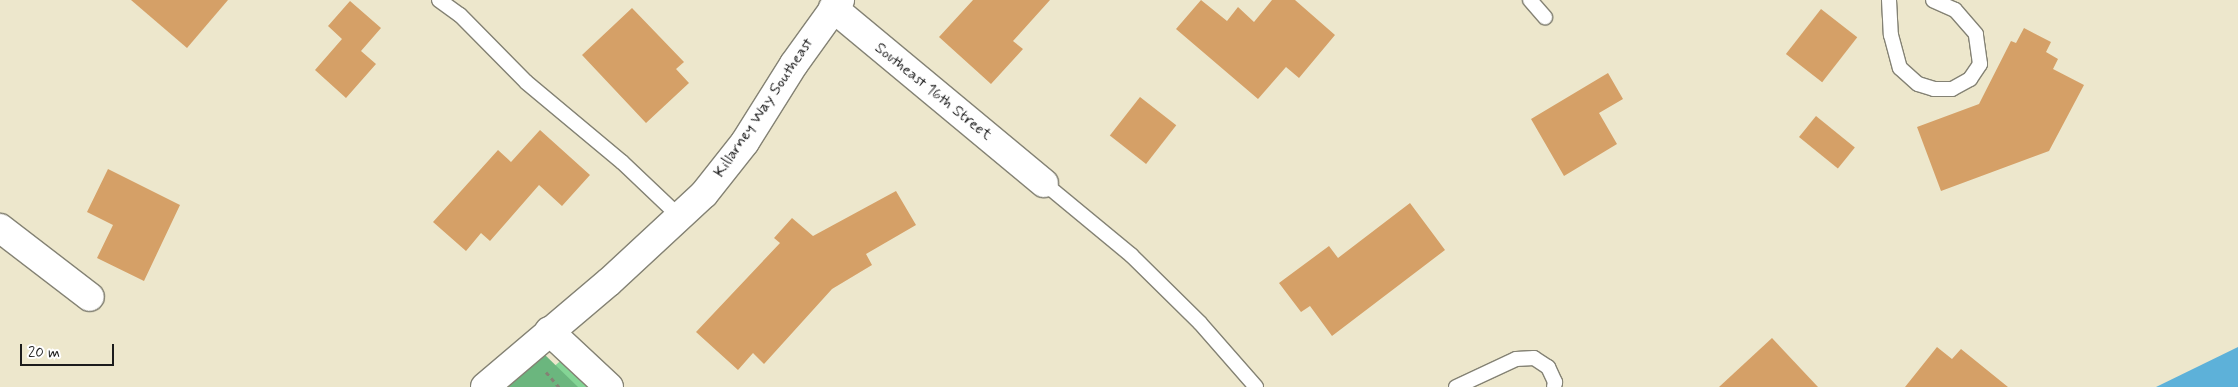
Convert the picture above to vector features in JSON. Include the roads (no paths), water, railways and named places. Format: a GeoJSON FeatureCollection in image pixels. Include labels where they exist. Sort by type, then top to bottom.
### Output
{"type":"FeatureCollection","features":[{"type":"Feature","properties":{"kind":"street","name":"Killarney Way Southeast"},"geometry":{"type":"LineString","coordinates":[[485,387],[609,282],[704,194],[745,142],[832,3]]}},
{"type":"Feature","properties":{"kind":"street","name":"Southeast 16th Street"},"geometry":{"type":"LineString","coordinates":[[832,3],[1044,183]]}},
{"type":"Feature","properties":{"kind":"street"},"geometry":{"type":"LineString","coordinates":[[0,228],[90,297]]}},
{"type":"Feature","properties":{"kind":"street"},"geometry":{"type":"LineString","coordinates":[[549,331],[609,387]]}},
{"type":"Feature","properties":{"kind":"lane"},"geometry":{"type":"LineString","coordinates":[[439,0],[460,15],[526,82],[622,162],[680,217]]}},
{"type":"Feature","properties":{"kind":"lane"},"geometry":{"type":"LineString","coordinates":[[1530,0],[1545,17]]}},
{"type":"Feature","properties":{"kind":"lane"},"geometry":{"type":"LineString","coordinates":[[1890,0],[1891,35],[1900,68],[1918,84],[1934,89],[1952,89],[1970,79],[1980,64],[1976,34],[1955,10],[1933,0]]}},
{"type":"Feature","properties":{"kind":"lane"},"geometry":{"type":"LineString","coordinates":[[1044,183],[1131,255],[1200,323],[1256,387]]}},
{"type":"Feature","properties":{"kind":"lane"},"geometry":{"type":"LineString","coordinates":[[1456,387],[1516,359],[1534,358],[1548,367],[1555,382],[1554,387]]}},
{"type":"Feature","properties":{"kind":"water"},"geometry":{"type":"Polygon","coordinates":[[[2238,347],[2238,387],[2156,387],[2238,347]]]}}]}
